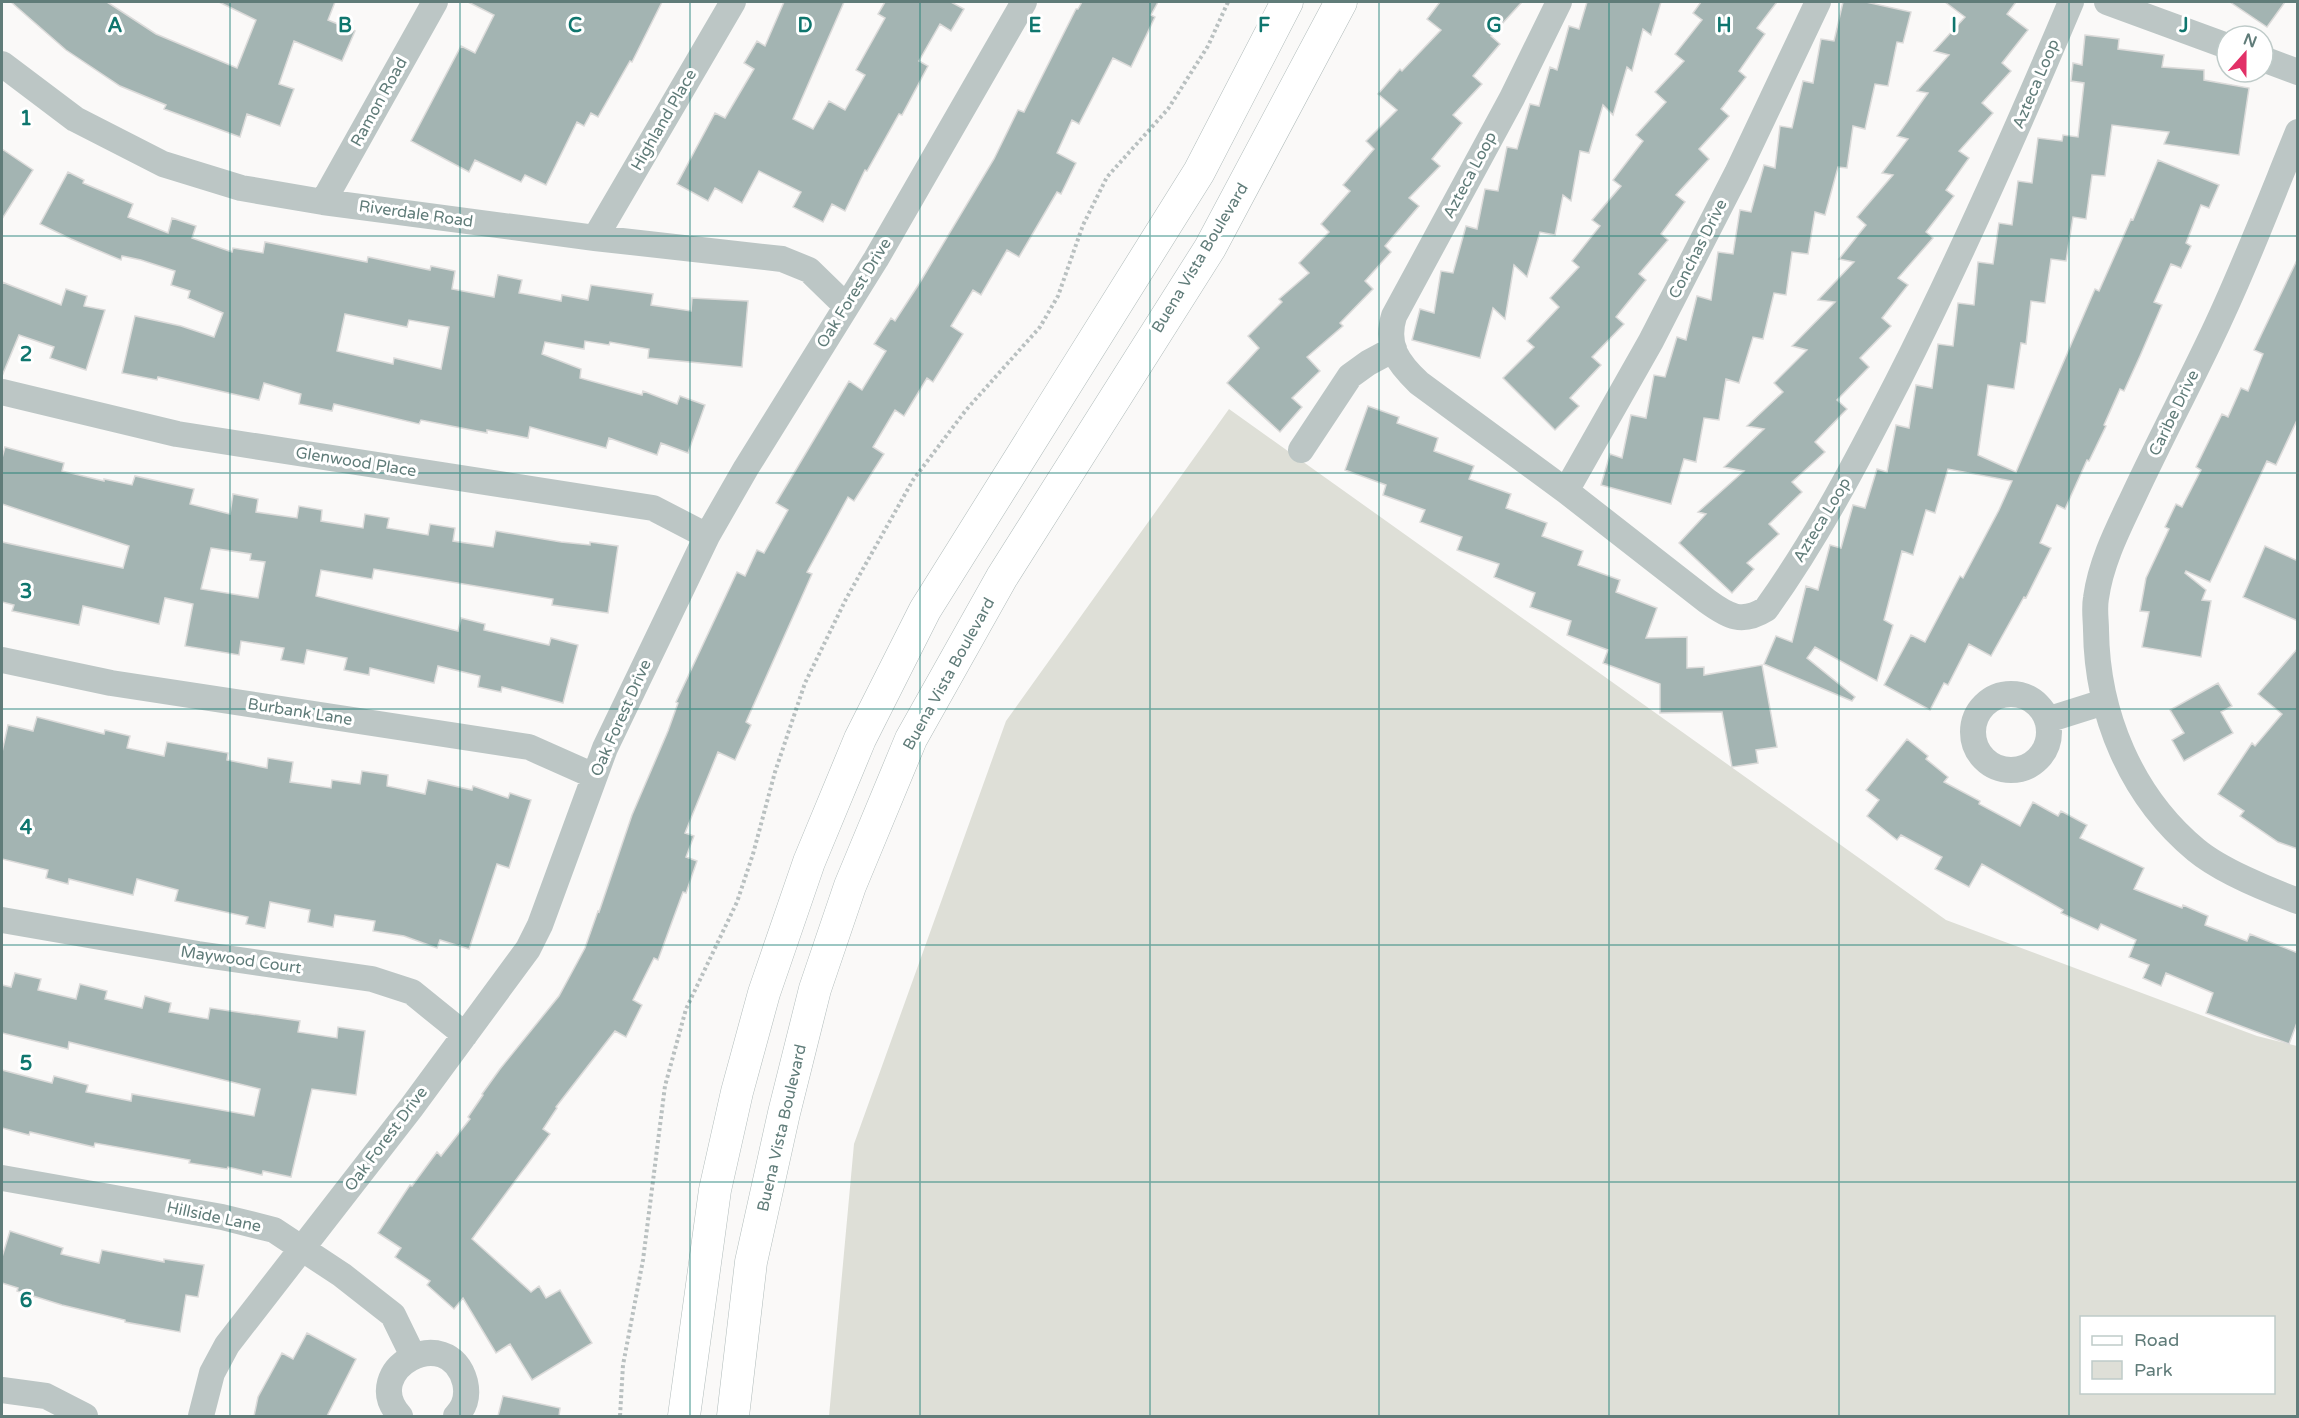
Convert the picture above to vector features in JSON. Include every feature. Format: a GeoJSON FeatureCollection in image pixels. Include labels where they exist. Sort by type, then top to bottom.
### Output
{"type":"FeatureCollection","features":[{"type":"Feature","properties":{"kind":"main road"},"geometry":{"type":"LineString","coordinates":[[684,1416],[715,1190],[737,1092],[764,993],[809,862],[860,739],[925,610],[1199,172],[1287,2]]}},
{"type":"Feature","properties":{"kind":"main road","name":"Buena Vista Boulevard"},"geometry":{"type":"LineString","coordinates":[[733,1416],[752,1262],[784,1113],[815,989],[850,886],[911,740],[1002,577],[1210,248],[1341,2]]}},
{"type":"Feature","properties":{"kind":"street","name":"Ramon Road"},"geometry":{"type":"LineString","coordinates":[[323,202],[434,2]]}},
{"type":"Feature","properties":{"kind":"street","name":"Highland Place"},"geometry":{"type":"LineString","coordinates":[[594,238],[733,2]]}},
{"type":"Feature","properties":{"kind":"street","name":"Oak Forest Drive"},"geometry":{"type":"LineString","coordinates":[[201,1416],[212,1373],[227,1345],[465,1035],[528,949],[540,925],[604,748],[706,536],[876,259],[1024,2]]}},
{"type":"Feature","properties":{"kind":"street","name":"Azteca Loop"},"geometry":{"type":"LineString","coordinates":[[1559,2],[1512,98],[1394,316],[1390,330],[1394,349],[1406,370],[1419,382],[1723,612],[1739,618],[1754,616],[1766,609],[1853,468],[1923,331],[2015,135],[2071,2]]}},
{"type":"Feature","properties":{"kind":"street","name":"Conchas Drive"},"geometry":{"type":"LineString","coordinates":[[1566,491],[1656,331],[1737,173],[1818,2]]}},
{"type":"Feature","properties":{"kind":"street"},"geometry":{"type":"LineString","coordinates":[[2107,2],[2215,42]]}},
{"type":"Feature","properties":{"kind":"street"},"geometry":{"type":"LineString","coordinates":[[2275,63],[2298,72]]}},
{"type":"Feature","properties":{"kind":"street","name":"Riverdale Road"},"geometry":{"type":"LineString","coordinates":[[2,64],[75,119],[163,164],[241,188],[323,202],[782,260],[809,270],[846,306]]}},
{"type":"Feature","properties":{"kind":"street","name":"Caribe Drive"},"geometry":{"type":"LineString","coordinates":[[2298,132],[2210,341],[2164,432],[2105,559],[2096,599],[2096,649],[2104,702],[2125,762],[2157,811],[2197,851],[2238,875],[2298,901]]}},
{"type":"Feature","properties":{"kind":"street"},"geometry":{"type":"LineString","coordinates":[[1301,450],[1350,376],[1394,349]]}},
{"type":"Feature","properties":{"kind":"street","name":"Glenwood Place"},"geometry":{"type":"LineString","coordinates":[[2,392],[177,434],[652,508],[706,536]]}},
{"type":"Feature","properties":{"kind":"street","name":"Burbank Lane"},"geometry":{"type":"LineString","coordinates":[[2,660],[111,683],[529,747],[594,776]]}},
{"type":"Feature","properties":{"kind":"street"},"geometry":{"type":"LineString","coordinates":[[2047,720],[2104,702]]}},
{"type":"Feature","properties":{"kind":"street","name":"Maywood Court"},"geometry":{"type":"LineString","coordinates":[[2,920],[198,954],[372,979],[412,992],[465,1035]]}},
{"type":"Feature","properties":{"kind":"street","name":"Hillside Lane"},"geometry":{"type":"LineString","coordinates":[[2,1178],[222,1217],[274,1230],[342,1275],[393,1315],[413,1356]]}},
{"type":"Feature","properties":{"kind":"street"},"geometry":{"type":"LineString","coordinates":[[400,1416],[391,1399],[390,1386],[394,1374],[402,1363],[413,1356],[424,1353],[448,1358],[457,1366],[466,1388],[466,1400],[456,1416]]}},
{"type":"Feature","properties":{"kind":"street"},"geometry":{"type":"LineString","coordinates":[[2,1390],[46,1396],[85,1416]]}},
{"type":"Feature","properties":{"kind":"green space"},"geometry":{"type":"Polygon","coordinates":[[[1229,409],[1946,920],[2257,1036],[2297,1046],[2297,1416],[829,1416],[854,1144],[1006,721],[1229,409]]]}},
{"type":"Feature","properties":{"kind":"building"},"geometry":{"type":"Polygon","coordinates":[[[11,2],[107,2],[156,34],[237,68],[256,20],[219,2],[335,2],[328,20],[355,31],[342,61],[294,41],[279,84],[294,89],[280,126],[247,114],[240,137],[164,109],[166,105],[120,86],[66,50],[11,2]]]}},
{"type":"Feature","properties":{"kind":"building"},"geometry":{"type":"Polygon","coordinates":[[[468,2],[662,2],[632,62],[630,61],[598,117],[591,113],[584,126],[577,122],[546,185],[525,175],[521,182],[475,160],[469,172],[411,141],[461,46],[475,53],[494,15],[468,2]]]}},
{"type":"Feature","properties":{"kind":"building"},"geometry":{"type":"Polygon","coordinates":[[[784,2],[844,2],[793,119],[813,129],[829,101],[845,110],[865,75],[856,70],[885,18],[878,14],[885,2],[951,2],[964,9],[951,31],[940,24],[919,61],[928,66],[902,115],[899,114],[867,171],[865,170],[845,211],[832,204],[823,222],[793,207],[801,192],[759,171],[742,203],[715,188],[708,201],[677,184],[715,113],[725,118],[754,69],[744,63],[757,41],[765,46],[784,2]]]}},
{"type":"Feature","properties":{"kind":"building"},"geometry":{"type":"Polygon","coordinates":[[[1082,2],[1158,2],[1151,15],[1155,17],[1131,67],[1113,58],[1079,124],[1072,120],[1057,153],[1076,163],[1061,194],[1057,192],[1019,257],[1007,250],[981,295],[973,290],[951,326],[963,334],[933,382],[927,378],[904,416],[895,410],[873,447],[884,454],[854,501],[848,497],[807,572],[812,574],[746,722],[751,725],[735,760],[718,752],[685,833],[694,836],[686,857],[697,861],[658,960],[654,958],[633,1000],[642,1005],[626,1037],[615,1031],[556,1107],[543,1129],[550,1134],[472,1239],[531,1292],[539,1286],[546,1298],[560,1290],[592,1343],[532,1380],[510,1344],[496,1353],[463,1298],[454,1309],[427,1285],[430,1281],[395,1257],[401,1248],[378,1233],[410,1185],[412,1186],[437,1152],[441,1156],[470,1119],[468,1117],[500,1069],[559,996],[585,948],[632,815],[668,731],[678,703],[676,702],[737,572],[745,576],[757,550],[764,553],[788,510],[776,503],[849,381],[862,390],[886,351],[874,344],[891,318],[895,321],[919,284],[994,159],[1018,110],[1024,112],[1076,9],[1082,2]]]}},
{"type":"Feature","properties":{"kind":"building"},"geometry":{"type":"Polygon","coordinates":[[[1440,2],[1522,2],[1491,36],[1500,44],[1473,76],[1482,84],[1453,115],[1462,123],[1432,159],[1440,166],[1409,198],[1419,206],[1385,246],[1391,252],[1365,281],[1373,289],[1340,323],[1343,326],[1307,357],[1320,371],[1292,398],[1302,407],[1280,432],[1227,383],[1259,348],[1248,336],[1282,302],[1279,299],[1309,273],[1299,263],[1329,232],[1321,224],[1350,191],[1343,185],[1374,149],[1366,141],[1397,110],[1378,94],[1400,69],[1402,71],[1441,30],[1427,19],[1440,2]]]}},
{"type":"Feature","properties":{"kind":"building"},"geometry":{"type":"Polygon","coordinates":[[[1587,2],[1661,2],[1651,35],[1643,29],[1632,71],[1627,67],[1613,115],[1603,105],[1589,153],[1580,151],[1571,201],[1563,195],[1555,235],[1540,232],[1527,277],[1514,265],[1505,319],[1493,308],[1480,358],[1412,340],[1420,309],[1434,313],[1441,271],[1453,273],[1466,226],[1477,229],[1485,189],[1498,191],[1507,147],[1517,149],[1530,104],[1539,106],[1550,67],[1557,70],[1569,26],[1579,29],[1587,2]]]}},
{"type":"Feature","properties":{"kind":"building"},"geometry":{"type":"Polygon","coordinates":[[[1701,2],[1777,2],[1757,28],[1765,34],[1739,71],[1746,77],[1721,109],[1729,116],[1699,149],[1709,159],[1676,195],[1685,202],[1661,234],[1668,240],[1639,274],[1646,280],[1616,317],[1624,324],[1592,357],[1601,365],[1570,398],[1579,406],[1555,430],[1503,378],[1534,347],[1527,341],[1559,307],[1550,298],[1579,267],[1572,261],[1600,226],[1592,220],[1621,186],[1613,180],[1643,141],[1636,135],[1666,102],[1655,92],[1684,61],[1675,54],[1702,20],[1693,13],[1701,2]]]}},
{"type":"Feature","properties":{"kind":"building"},"geometry":{"type":"Polygon","coordinates":[[[1843,2],[1866,2],[1911,12],[1903,43],[1897,42],[1888,86],[1875,84],[1865,129],[1853,126],[1847,168],[1838,167],[1825,215],[1815,212],[1808,254],[1792,252],[1786,295],[1774,293],[1763,339],[1753,337],[1739,383],[1726,379],[1719,420],[1704,418],[1696,462],[1684,459],[1671,504],[1601,485],[1610,454],[1622,458],[1631,415],[1646,418],[1654,375],[1665,377],[1677,337],[1686,340],[1697,296],[1711,300],[1718,252],[1733,254],[1740,210],[1751,212],[1764,165],[1775,168],[1780,126],[1792,128],[1803,81],[1813,83],[1821,39],[1834,41],[1843,2]]]}},
{"type":"Feature","properties":{"kind":"building"},"geometry":{"type":"Polygon","coordinates":[[[1945,2],[2016,2],[2007,14],[2028,30],[2002,63],[2011,71],[1982,103],[1993,113],[1959,151],[1969,158],[1946,190],[1954,196],[1926,232],[1933,238],[1898,278],[1908,285],[1882,318],[1891,326],[1860,358],[1869,367],[1837,400],[1847,409],[1815,442],[1825,452],[1792,482],[1802,492],[1769,524],[1779,534],[1747,563],[1754,569],[1732,593],[1679,543],[1706,514],[1698,512],[1744,471],[1724,467],[1764,429],[1747,426],[1783,392],[1774,383],[1807,350],[1792,346],[1835,302],[1818,300],[1854,262],[1839,259],[1866,225],[1857,217],[1893,175],[1882,173],[1908,139],[1897,136],[1928,93],[1917,91],[1949,55],[1934,51],[1965,17],[1945,2]]]}},
{"type":"Feature","properties":{"kind":"building"},"geometry":{"type":"Polygon","coordinates":[[[2230,2],[2285,2],[2269,24],[2263,24],[2230,2]]]}},
{"type":"Feature","properties":{"kind":"building"},"geometry":{"type":"Polygon","coordinates":[[[2085,35],[2119,39],[2118,49],[2164,55],[2162,67],[2204,70],[2204,80],[2215,82],[2215,84],[2249,88],[2239,155],[2164,144],[2169,132],[2112,125],[2105,176],[2092,175],[2086,219],[2073,217],[2066,261],[2051,259],[2045,303],[2031,301],[2026,344],[2021,343],[2014,389],[1988,385],[1978,455],[2016,472],[2095,289],[2099,291],[2131,219],[2133,220],[2158,160],[2219,185],[2209,208],[2201,205],[2186,243],[2191,246],[2181,268],[2171,264],[2154,302],[2162,305],[2140,356],[2124,391],[2120,389],[2104,425],[2106,426],[2089,461],[2087,460],[2065,509],[2057,505],[2040,543],[2051,548],[2026,598],[2024,597],[1991,656],[1969,644],[1948,685],[1944,683],[1930,710],[1884,685],[1911,635],[1925,642],[1960,576],[1963,578],[2012,481],[1948,469],[1935,513],[1926,510],[1913,555],[1902,551],[1884,620],[1893,625],[1877,681],[1815,647],[1807,658],[1855,697],[1852,701],[1764,664],[1776,636],[1792,642],[1806,586],[1818,590],[1830,545],[1841,548],[1853,505],[1865,508],[1877,469],[1887,472],[1896,425],[1909,428],[1916,385],[1932,388],[1938,344],[1953,346],[1958,303],[1974,305],[1978,262],[1993,264],[1999,223],[2012,225],[2018,181],[2032,183],[2038,138],[2062,141],[2063,135],[2078,137],[2084,83],[2071,81],[2073,63],[2082,65],[2085,35]]]}},
{"type":"Feature","properties":{"kind":"building"},"geometry":{"type":"Polygon","coordinates":[[[2,149],[33,170],[2,219],[2,149]]]}},
{"type":"Feature","properties":{"kind":"building"},"geometry":{"type":"Polygon","coordinates":[[[68,172],[84,180],[83,183],[133,204],[128,217],[168,233],[172,218],[196,226],[192,238],[232,252],[233,248],[263,253],[265,242],[367,262],[368,257],[430,270],[431,266],[455,271],[452,289],[494,297],[498,275],[522,280],[519,293],[561,301],[562,295],[588,300],[591,285],[653,294],[651,305],[691,311],[692,298],[748,301],[742,367],[648,358],[649,349],[610,342],[609,345],[585,341],[584,349],[545,342],[542,354],[581,369],[580,378],[642,395],[643,391],[677,404],[680,396],[705,405],[688,453],[661,443],[657,455],[609,438],[606,448],[530,427],[528,438],[487,430],[487,433],[421,420],[419,424],[334,404],[332,411],[299,404],[301,394],[264,383],[259,400],[158,377],[157,380],[122,373],[135,316],[181,326],[214,337],[223,313],[188,298],[190,291],[171,285],[175,271],[122,256],[121,260],[40,224],[68,172]],[[345,314],[337,351],[393,364],[394,358],[441,369],[449,327],[409,320],[407,327],[345,314]]]}},
{"type":"Feature","properties":{"kind":"building"},"geometry":{"type":"Polygon","coordinates":[[[2298,258],[2298,418],[2276,465],[2267,461],[2210,582],[2186,571],[2185,573],[2206,590],[2202,600],[2211,601],[2201,657],[2142,647],[2149,612],[2140,611],[2146,578],[2169,529],[2165,527],[2176,504],[2182,507],[2201,470],[2196,467],[2222,414],[2228,417],[2241,388],[2248,391],[2263,354],[2254,350],[2298,258]]]}},
{"type":"Feature","properties":{"kind":"building"},"geometry":{"type":"Polygon","coordinates":[[[2,282],[61,305],[66,289],[87,296],[84,306],[105,310],[86,370],[50,358],[54,347],[19,335],[2,376],[2,282]]]}},
{"type":"Feature","properties":{"kind":"building"},"geometry":{"type":"Polygon","coordinates":[[[1368,406],[1399,417],[1397,423],[1438,438],[1434,451],[1474,466],[1469,479],[1511,494],[1506,508],[1547,523],[1542,536],[1583,551],[1578,565],[1620,580],[1616,592],[1657,608],[1646,638],[1687,637],[1687,668],[1704,667],[1704,675],[1762,665],[1777,747],[1756,750],[1758,763],[1732,767],[1722,712],[1660,713],[1660,684],[1603,663],[1608,650],[1567,635],[1571,621],[1530,607],[1535,593],[1494,577],[1499,564],[1457,550],[1462,537],[1420,522],[1425,510],[1383,495],[1386,485],[1345,470],[1368,406]]]}},
{"type":"Feature","properties":{"kind":"building"},"geometry":{"type":"Polygon","coordinates":[[[5,447],[64,463],[62,471],[104,481],[104,479],[132,485],[135,476],[194,489],[190,504],[230,514],[233,494],[258,499],[256,512],[297,518],[299,506],[322,510],[321,521],[363,528],[365,514],[389,518],[387,528],[428,535],[430,524],[455,528],[453,541],[493,547],[496,531],[561,542],[590,545],[590,542],[618,546],[608,613],[552,605],[553,599],[374,569],[372,579],[321,570],[316,596],[458,631],[461,618],[485,624],[484,630],[549,645],[551,638],[578,645],[563,703],[502,687],[501,692],[478,687],[480,676],[438,666],[434,683],[370,668],[369,675],[344,670],[347,658],[307,650],[304,664],[281,660],[284,648],[241,641],[239,655],[185,646],[193,604],[165,598],[159,624],[83,606],[79,625],[12,611],[14,605],[2,602],[2,542],[123,568],[129,546],[2,504],[2,458],[5,447]],[[211,548],[201,589],[258,598],[265,562],[250,560],[251,554],[211,548]]]}},
{"type":"Feature","properties":{"kind":"building"},"geometry":{"type":"Polygon","coordinates":[[[2265,546],[2298,561],[2298,621],[2243,597],[2265,546]]]}},
{"type":"Feature","properties":{"kind":"building"},"geometry":{"type":"Polygon","coordinates":[[[2298,648],[2298,849],[2278,842],[2240,816],[2244,811],[2218,794],[2252,743],[2255,746],[2282,714],[2258,694],[2298,648]]]}},
{"type":"Feature","properties":{"kind":"building"},"geometry":{"type":"Polygon","coordinates":[[[2218,683],[2232,706],[2221,712],[2233,733],[2184,761],[2172,740],[2184,733],[2170,710],[2218,683]]]}},
{"type":"Feature","properties":{"kind":"building"},"geometry":{"type":"Polygon","coordinates":[[[37,717],[104,734],[105,730],[130,736],[127,748],[164,756],[167,742],[228,753],[227,760],[267,768],[268,758],[293,762],[290,782],[331,788],[332,780],[360,784],[362,771],[388,775],[387,786],[425,794],[428,780],[472,790],[473,786],[508,798],[510,793],[531,800],[509,868],[497,864],[469,949],[440,940],[437,948],[404,936],[373,931],[375,921],[335,915],[333,927],[308,922],[310,910],[270,902],[265,928],[246,924],[248,917],[175,901],[178,890],[137,879],[133,895],[69,879],[68,884],[46,878],[48,870],[2,859],[2,752],[8,725],[33,731],[37,717]]]}},
{"type":"Feature","properties":{"kind":"building"},"geometry":{"type":"Polygon","coordinates":[[[1907,739],[1928,756],[1926,759],[1948,777],[1944,782],[2020,826],[2033,802],[2058,816],[2061,811],[2087,825],[2080,838],[2144,868],[2134,889],[2208,916],[2205,925],[2247,941],[2250,934],[2298,953],[2298,1020],[2289,1044],[2206,1013],[2213,993],[2166,973],[2161,986],[2143,978],[2149,965],[2129,957],[2136,940],[2101,924],[2098,930],[2061,913],[2063,910],[1982,864],[1969,887],[1935,869],[1942,857],[1901,835],[1897,840],[1867,816],[1879,800],[1866,790],[1907,739]]]}},
{"type":"Feature","properties":{"kind":"building"},"geometry":{"type":"Polygon","coordinates":[[[15,973],[41,979],[38,990],[76,999],[80,984],[107,991],[105,999],[142,1008],[145,996],[171,1003],[169,1012],[208,1019],[210,1008],[300,1021],[298,1032],[337,1038],[338,1027],[365,1031],[356,1095],[312,1089],[291,1177],[263,1171],[262,1175],[228,1167],[227,1169],[189,1163],[190,1160],[95,1143],[94,1147],[2,1128],[2,1070],[52,1083],[54,1076],[88,1085],[86,1092],[131,1101],[132,1094],[254,1116],[260,1089],[69,1042],[68,1049],[2,1033],[2,985],[11,987],[15,973]]]}},
{"type":"Feature","properties":{"kind":"building"},"geometry":{"type":"Polygon","coordinates":[[[10,1231],[63,1248],[61,1254],[99,1263],[102,1250],[164,1262],[164,1259],[204,1265],[198,1297],[186,1295],[180,1332],[125,1322],[125,1320],[62,1305],[17,1291],[18,1288],[2,1283],[2,1257],[10,1231]]]}},
{"type":"Feature","properties":{"kind":"building"},"geometry":{"type":"Polygon","coordinates":[[[307,1333],[356,1359],[327,1416],[254,1416],[258,1397],[282,1353],[293,1359],[307,1333]]]}},
{"type":"Feature","properties":{"kind":"building"},"geometry":{"type":"Polygon","coordinates":[[[503,1396],[560,1408],[559,1416],[498,1416],[503,1396]]]}}]}
